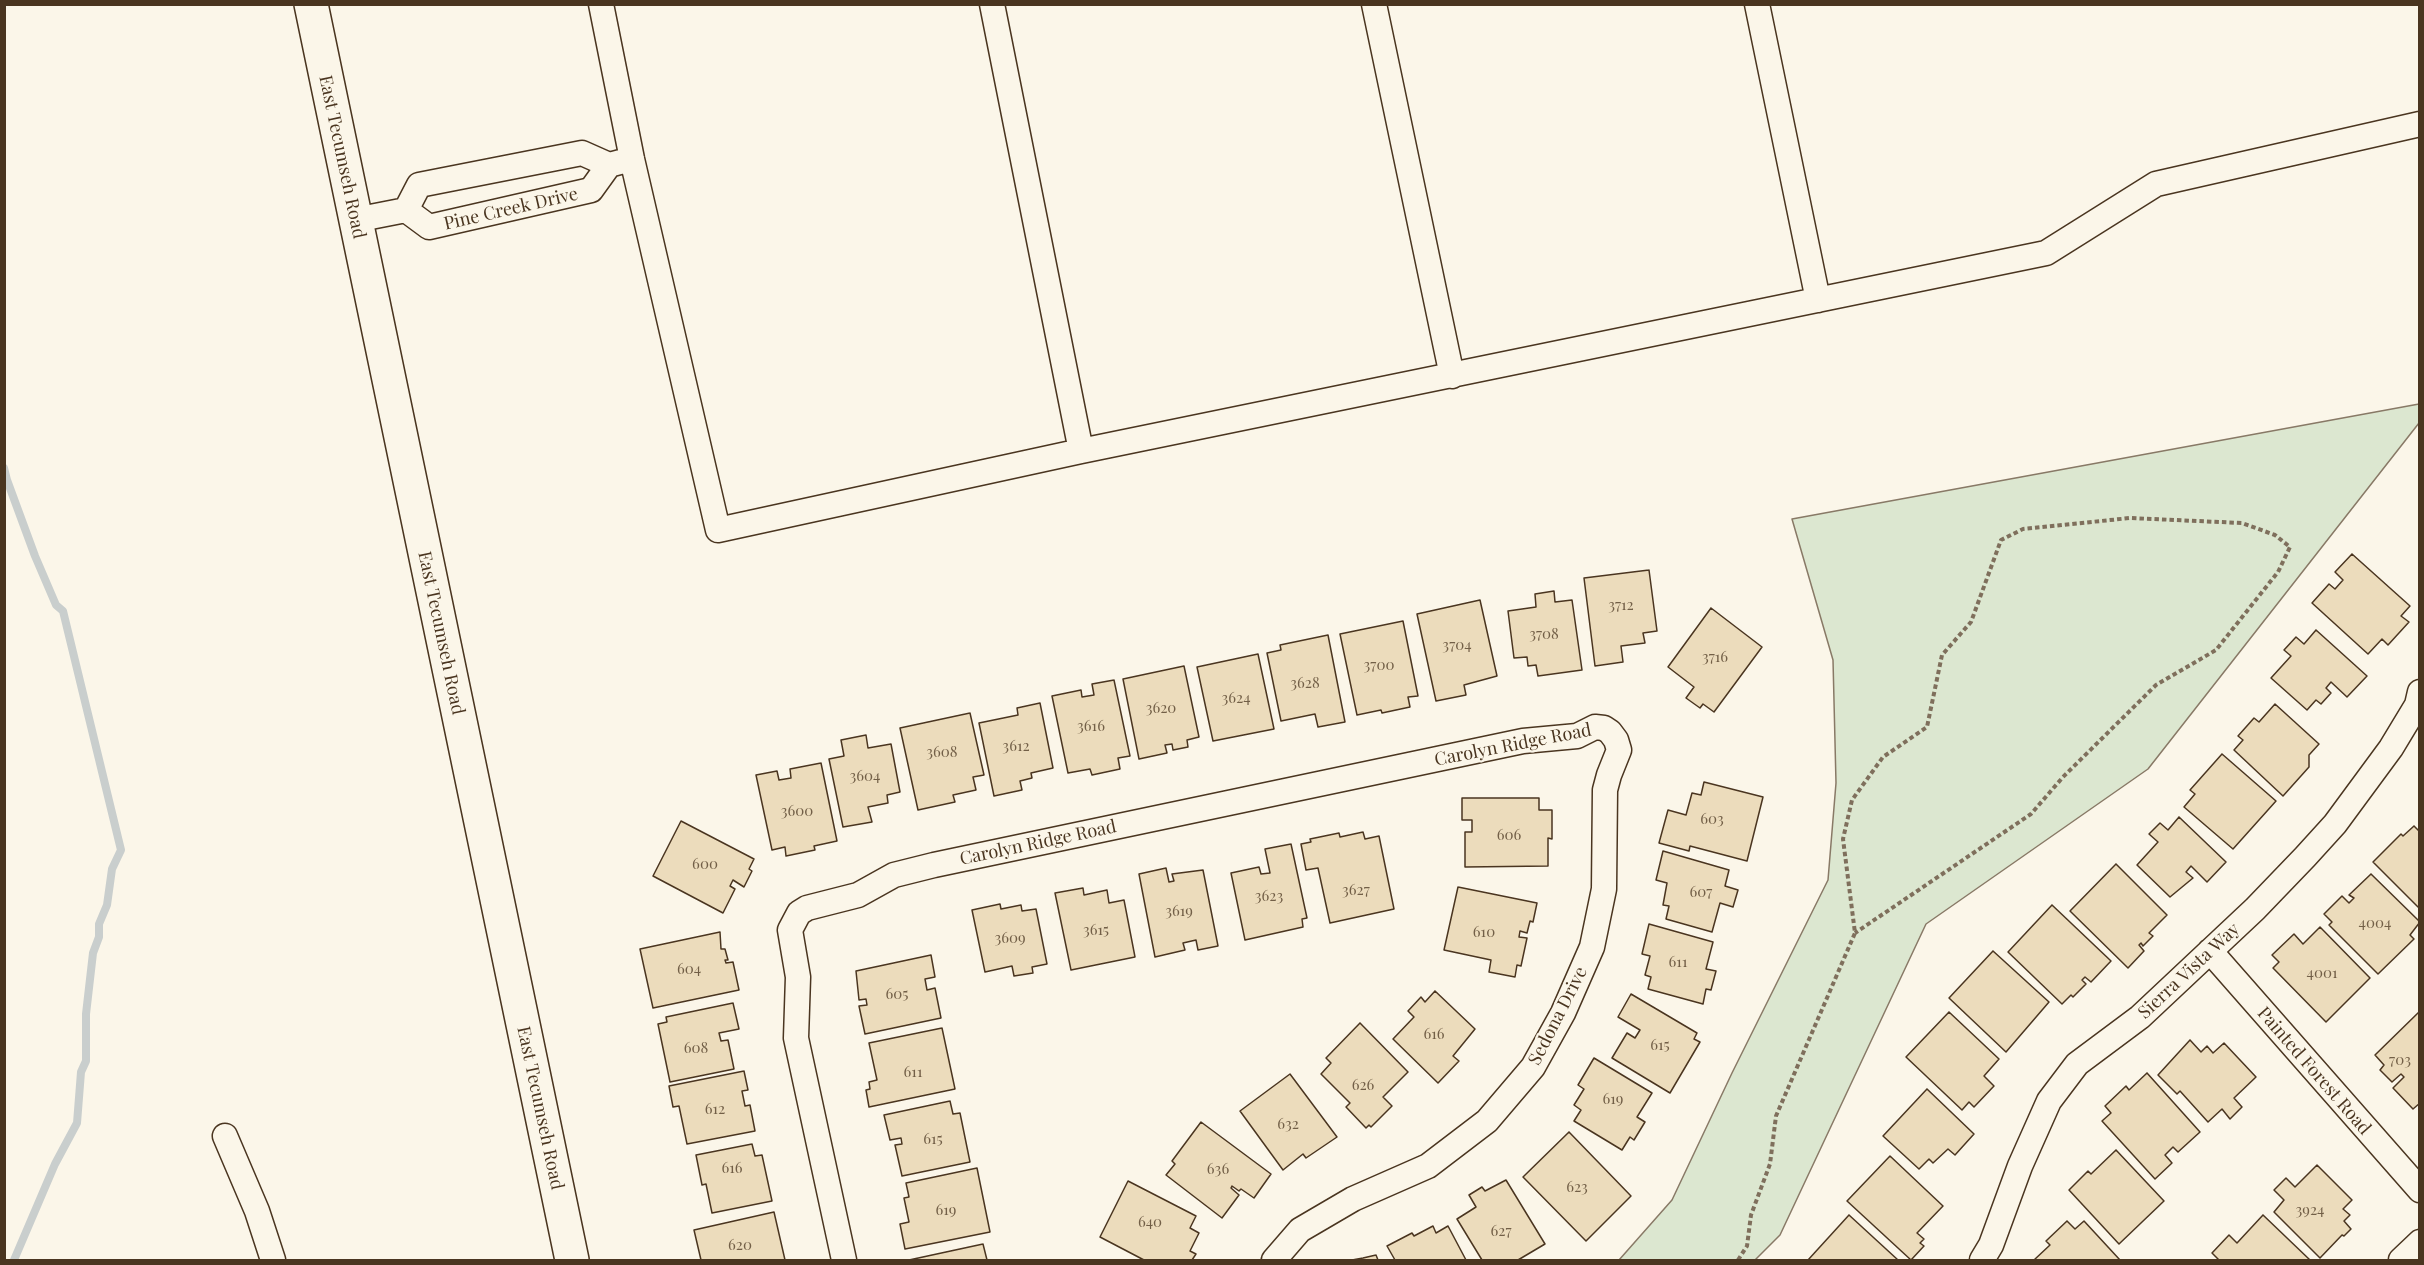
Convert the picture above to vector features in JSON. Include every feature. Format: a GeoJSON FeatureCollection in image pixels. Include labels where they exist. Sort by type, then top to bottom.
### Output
{"type":"FeatureCollection","features":[{"type":"Feature","properties":{"kind":"main road","name":"East Tecumseh Road"},"geometry":{"type":"LineString","coordinates":[[311,4],[572,1260]]}},
{"type":"Feature","properties":{"kind":"street"},"geometry":{"type":"LineString","coordinates":[[601,4],[632,159],[718,530],[1081,451],[2046,253],[2156,184],[2420,124]]}},
{"type":"Feature","properties":{"kind":"street"},"geometry":{"type":"LineString","coordinates":[[992,4],[1081,451]]}},
{"type":"Feature","properties":{"kind":"street"},"geometry":{"type":"LineString","coordinates":[[1374,4],[1452,376]]}},
{"type":"Feature","properties":{"kind":"street"},"geometry":{"type":"LineString","coordinates":[[1757,4],[1818,300]]}},
{"type":"Feature","properties":{"kind":"street"},"geometry":{"type":"LineString","coordinates":[[356,220],[406,210],[419,185],[582,153],[609,165],[632,159]]}},
{"type":"Feature","properties":{"kind":"street","name":"Pine Creek Drive"},"geometry":{"type":"LineString","coordinates":[[406,210],[429,227],[591,190],[609,165]]}},
{"type":"Feature","properties":{"kind":"street","name":"Sierra Vista Way"},"geometry":{"type":"LineString","coordinates":[[1982,1260],[1991,1245],[2020,1166],[2049,1101],[2077,1064],[2140,1017],[2255,909],[2335,824],[2391,748],[2417,705],[2420,692]]}},
{"type":"Feature","properties":{"kind":"street","name":"Carolyn Ridge Road"},"geometry":{"type":"LineString","coordinates":[[844,1260],[796,1038],[798,977],[790,930],[799,913],[807,908],[858,896],[894,875],[1513,743],[1577,736],[1595,727],[1604,728],[1610,732],[1619,750]]}},
{"type":"Feature","properties":{"kind":"street","name":"Sedona Drive"},"geometry":{"type":"LineString","coordinates":[[1274,1260],[1300,1230],[1353,1199],[1428,1166],[1487,1121],[1533,1067],[1563,1013],[1592,947],[1604,889],[1605,790],[1619,750]]}},
{"type":"Feature","properties":{"kind":"street","name":"Painted Forest Road"},"geometry":{"type":"LineString","coordinates":[[2210,951],[2420,1191]]}},
{"type":"Feature","properties":{"kind":"street"},"geometry":{"type":"LineString","coordinates":[[225,1136],[257,1211],[273,1260]]}},
{"type":"Feature","properties":{"kind":"street"},"geometry":{"type":"LineString","coordinates":[[2401,1260],[2420,1242]]}},
{"type":"Feature","properties":{"kind":"path"},"geometry":{"type":"LineString","coordinates":[[1738,1260],[1747,1246],[1751,1215],[1770,1164],[1776,1116],[1855,933],[1843,838],[1852,800],[1883,758],[1927,727],[1942,655],[1971,622],[2001,540],[2022,529],[2130,518],[2242,523],[2275,535],[2290,547],[2278,572],[2216,650],[2156,685],[2062,777],[2031,814],[1855,933]]}},
{"type":"Feature","properties":{"kind":"green space"},"geometry":{"type":"Polygon","coordinates":[[[2419,404],[2419,423],[2148,769],[1926,924],[1780,1235],[1755,1260],[1619,1260],[1672,1200],[1828,880],[1836,783],[1833,660],[1792,519],[2419,404]]]}},
{"type":"Feature","properties":{"kind":"building"},"geometry":{"type":"Polygon","coordinates":[[[2352,554],[2410,606],[2401,616],[2409,622],[2388,645],[2382,639],[2368,654],[2312,603],[2329,584],[2335,589],[2343,580],[2335,572],[2352,554]]]}},
{"type":"Feature","properties":{"kind":"building"},"geometry":{"type":"Polygon","coordinates":[[[1649,570],[1657,631],[1643,633],[1645,643],[1621,646],[1623,662],[1595,666],[1584,578],[1649,570]]]}},
{"type":"Feature","properties":{"kind":"building"},"geometry":{"type":"Polygon","coordinates":[[[1554,591],[1555,602],[1572,600],[1582,670],[1538,676],[1536,665],[1528,666],[1527,657],[1514,658],[1508,611],[1536,607],[1535,594],[1554,591]]]}},
{"type":"Feature","properties":{"kind":"building"},"geometry":{"type":"Polygon","coordinates":[[[1480,600],[1497,676],[1464,685],[1466,695],[1436,701],[1417,614],[1480,600]]]}},
{"type":"Feature","properties":{"kind":"building"},"geometry":{"type":"Polygon","coordinates":[[[1711,608],[1762,647],[1714,712],[1703,704],[1700,708],[1686,698],[1694,687],[1668,667],[1711,608]]]}},
{"type":"Feature","properties":{"kind":"building"},"geometry":{"type":"Polygon","coordinates":[[[1403,621],[1418,696],[1408,697],[1410,707],[1357,715],[1340,634],[1403,621]]]}},
{"type":"Feature","properties":{"kind":"building"},"geometry":{"type":"Polygon","coordinates":[[[2316,630],[2367,676],[2347,697],[2331,682],[2326,688],[2331,693],[2321,704],[2316,700],[2307,710],[2271,678],[2291,656],[2284,650],[2296,637],[2304,644],[2316,630]]]}},
{"type":"Feature","properties":{"kind":"building"},"geometry":{"type":"Polygon","coordinates":[[[1328,635],[1345,722],[1318,727],[1315,714],[1281,721],[1267,653],[1281,650],[1280,645],[1328,635]]]}},
{"type":"Feature","properties":{"kind":"building"},"geometry":{"type":"Polygon","coordinates":[[[1258,654],[1274,729],[1213,741],[1197,667],[1258,654]]]}},
{"type":"Feature","properties":{"kind":"building"},"geometry":{"type":"Polygon","coordinates":[[[1184,666],[1199,737],[1187,740],[1188,747],[1173,750],[1172,744],[1165,745],[1167,753],[1139,759],[1123,679],[1184,666]]]}},
{"type":"Feature","properties":{"kind":"building"},"geometry":{"type":"Polygon","coordinates":[[[1114,680],[1130,756],[1118,758],[1120,769],[1092,775],[1090,769],[1068,773],[1052,696],[1081,690],[1082,697],[1094,695],[1092,684],[1114,680]]]}},
{"type":"Feature","properties":{"kind":"building"},"geometry":{"type":"Polygon","coordinates":[[[1040,703],[1053,768],[1031,773],[1032,778],[1020,781],[1022,790],[994,796],[979,723],[1018,715],[1017,708],[1040,703]]]}},
{"type":"Feature","properties":{"kind":"building"},"geometry":{"type":"Polygon","coordinates":[[[2275,704],[2319,744],[2309,755],[2309,767],[2283,796],[2234,750],[2243,740],[2238,736],[2254,718],[2259,722],[2275,704]]]}},
{"type":"Feature","properties":{"kind":"building"},"geometry":{"type":"Polygon","coordinates":[[[970,713],[984,775],[973,777],[976,790],[953,795],[955,802],[918,810],[900,728],[970,713]]]}},
{"type":"Feature","properties":{"kind":"building"},"geometry":{"type":"Polygon","coordinates":[[[866,735],[868,748],[891,744],[900,792],[887,795],[888,803],[868,807],[872,822],[843,827],[829,759],[844,756],[841,740],[866,735]]]}},
{"type":"Feature","properties":{"kind":"building"},"geometry":{"type":"Polygon","coordinates":[[[2222,754],[2276,801],[2233,849],[2184,807],[2195,794],[2190,790],[2222,754]]]}},
{"type":"Feature","properties":{"kind":"building"},"geometry":{"type":"Polygon","coordinates":[[[821,763],[837,841],[814,846],[815,850],[786,856],[785,847],[772,850],[756,775],[777,771],[779,780],[791,778],[790,769],[821,763]]]}},
{"type":"Feature","properties":{"kind":"building"},"geometry":{"type":"Polygon","coordinates":[[[1704,782],[1763,797],[1747,861],[1690,846],[1689,851],[1659,843],[1668,810],[1686,815],[1692,793],[1701,795],[1704,782]]]}},
{"type":"Feature","properties":{"kind":"building"},"geometry":{"type":"Polygon","coordinates":[[[1462,798],[1539,798],[1539,810],[1552,810],[1552,839],[1548,838],[1548,866],[1465,867],[1465,832],[1472,832],[1472,820],[1462,820],[1462,798]]]}},
{"type":"Feature","properties":{"kind":"building"},"geometry":{"type":"Polygon","coordinates":[[[2179,817],[2226,862],[2207,882],[2191,866],[2186,872],[2193,878],[2170,897],[2137,865],[2158,842],[2149,834],[2160,823],[2168,830],[2179,817]]]}},
{"type":"Feature","properties":{"kind":"building"},"geometry":{"type":"Polygon","coordinates":[[[681,821],[754,859],[749,869],[752,871],[744,887],[733,880],[730,886],[735,889],[723,913],[653,876],[681,821]]]}},
{"type":"Feature","properties":{"kind":"building"},"geometry":{"type":"Polygon","coordinates":[[[2414,826],[2420,832],[2420,905],[2418,907],[2373,862],[2401,834],[2403,836],[2414,826]]]}},
{"type":"Feature","properties":{"kind":"building"},"geometry":{"type":"Polygon","coordinates":[[[1363,832],[1365,839],[1379,836],[1394,909],[1330,923],[1318,868],[1306,870],[1301,844],[1311,842],[1310,839],[1339,833],[1340,837],[1363,832]]]}},
{"type":"Feature","properties":{"kind":"building"},"geometry":{"type":"Polygon","coordinates":[[[1291,844],[1307,918],[1302,919],[1303,927],[1245,940],[1231,873],[1259,867],[1261,874],[1270,873],[1265,849],[1291,844]]]}},
{"type":"Feature","properties":{"kind":"building"},"geometry":{"type":"Polygon","coordinates":[[[1663,851],[1729,870],[1725,886],[1738,890],[1733,907],[1720,903],[1712,932],[1666,919],[1669,906],[1663,905],[1667,883],[1656,880],[1663,851]]]}},
{"type":"Feature","properties":{"kind":"building"},"geometry":{"type":"Polygon","coordinates":[[[2116,864],[2167,915],[2149,933],[2153,936],[2143,946],[2141,943],[2139,945],[2144,951],[2128,968],[2070,911],[2116,864]]]}},
{"type":"Feature","properties":{"kind":"building"},"geometry":{"type":"Polygon","coordinates":[[[1166,868],[1169,882],[1174,881],[1172,874],[1203,870],[1218,946],[1198,950],[1196,940],[1183,943],[1185,950],[1155,957],[1139,874],[1166,868]]]}},
{"type":"Feature","properties":{"kind":"building"},"geometry":{"type":"Polygon","coordinates":[[[2371,874],[2420,922],[2410,935],[2414,939],[2378,974],[2329,925],[2332,922],[2324,914],[2342,896],[2349,903],[2354,898],[2349,895],[2371,874]]]}},
{"type":"Feature","properties":{"kind":"building"},"geometry":{"type":"Polygon","coordinates":[[[1458,887],[1537,903],[1533,922],[1530,921],[1527,933],[1520,931],[1519,937],[1527,938],[1521,966],[1517,965],[1515,977],[1489,972],[1491,960],[1444,950],[1458,887]]]}},
{"type":"Feature","properties":{"kind":"building"},"geometry":{"type":"Polygon","coordinates":[[[1083,888],[1084,895],[1107,890],[1109,903],[1124,900],[1135,957],[1071,970],[1055,893],[1083,888]]]}},
{"type":"Feature","properties":{"kind":"building"},"geometry":{"type":"Polygon","coordinates":[[[1000,904],[1001,909],[1021,905],[1022,911],[1036,909],[1047,964],[1032,967],[1033,973],[1014,976],[1012,966],[985,972],[972,910],[1000,904]]]}},
{"type":"Feature","properties":{"kind":"building"},"geometry":{"type":"Polygon","coordinates":[[[2052,905],[2111,961],[2091,982],[2085,977],[2082,980],[2086,984],[2062,1004],[2008,952],[2052,905]]]}},
{"type":"Feature","properties":{"kind":"building"},"geometry":{"type":"Polygon","coordinates":[[[1649,924],[1713,942],[1706,969],[1716,971],[1711,990],[1706,989],[1703,1004],[1648,989],[1651,977],[1645,975],[1650,956],[1642,954],[1649,924]]]}},
{"type":"Feature","properties":{"kind":"building"},"geometry":{"type":"Polygon","coordinates":[[[2320,927],[2370,978],[2326,1022],[2273,968],[2279,962],[2272,955],[2294,934],[2303,944],[2320,927]]]}},
{"type":"Feature","properties":{"kind":"building"},"geometry":{"type":"Polygon","coordinates":[[[720,932],[721,949],[725,949],[728,960],[725,960],[726,963],[733,962],[739,990],[653,1008],[640,949],[720,932]]]}},
{"type":"Feature","properties":{"kind":"building"},"geometry":{"type":"Polygon","coordinates":[[[1993,951],[2049,1002],[2006,1052],[1949,998],[1993,951]]]}},
{"type":"Feature","properties":{"kind":"building"},"geometry":{"type":"Polygon","coordinates":[[[931,955],[935,977],[925,979],[927,990],[935,988],[941,1018],[865,1034],[859,1006],[867,1005],[866,999],[859,1000],[856,971],[931,955]]]}},
{"type":"Feature","properties":{"kind":"building"},"geometry":{"type":"Polygon","coordinates":[[[1435,991],[1475,1029],[1453,1056],[1459,1061],[1438,1083],[1393,1039],[1414,1017],[1408,1011],[1421,997],[1425,1002],[1435,991]]]}},
{"type":"Feature","properties":{"kind":"building"},"geometry":{"type":"Polygon","coordinates":[[[1631,994],[1697,1033],[1694,1039],[1700,1042],[1670,1093],[1612,1058],[1627,1033],[1635,1038],[1640,1030],[1618,1017],[1631,994]]]}},
{"type":"Feature","properties":{"kind":"building"},"geometry":{"type":"Polygon","coordinates":[[[733,1003],[739,1029],[719,1033],[721,1041],[728,1040],[734,1069],[670,1082],[658,1024],[667,1022],[666,1017],[733,1003]]]}},
{"type":"Feature","properties":{"kind":"building"},"geometry":{"type":"Polygon","coordinates":[[[2420,1011],[2420,1103],[2413,1109],[2393,1088],[2404,1077],[2401,1074],[2392,1082],[2380,1070],[2384,1065],[2375,1055],[2420,1011]]]}},
{"type":"Feature","properties":{"kind":"building"},"geometry":{"type":"Polygon","coordinates":[[[1949,1012],[1999,1059],[1984,1076],[1994,1086],[1974,1107],[1969,1102],[1962,1110],[1906,1057],[1949,1012]]]}},
{"type":"Feature","properties":{"kind":"building"},"geometry":{"type":"Polygon","coordinates":[[[1360,1023],[1408,1072],[1383,1097],[1392,1106],[1371,1127],[1369,1125],[1366,1128],[1346,1107],[1350,1103],[1321,1074],[1331,1063],[1326,1058],[1360,1023]]]}},
{"type":"Feature","properties":{"kind":"building"},"geometry":{"type":"Polygon","coordinates":[[[942,1028],[955,1089],[869,1107],[866,1090],[870,1089],[869,1082],[877,1080],[869,1043],[942,1028]]]}},
{"type":"Feature","properties":{"kind":"building"},"geometry":{"type":"Polygon","coordinates":[[[2190,1040],[2201,1052],[2207,1046],[2213,1053],[2224,1043],[2256,1077],[2234,1098],[2242,1107],[2230,1119],[2222,1109],[2208,1122],[2180,1091],[2177,1094],[2158,1075],[2190,1040]]]}},
{"type":"Feature","properties":{"kind":"building"},"geometry":{"type":"Polygon","coordinates":[[[1594,1058],[1652,1093],[1637,1117],[1645,1122],[1634,1140],[1630,1137],[1622,1150],[1574,1121],[1581,1110],[1574,1105],[1584,1089],[1578,1085],[1594,1058]]]}},
{"type":"Feature","properties":{"kind":"building"},"geometry":{"type":"Polygon","coordinates":[[[744,1071],[748,1090],[742,1091],[745,1106],[750,1105],[755,1131],[687,1144],[679,1106],[673,1107],[669,1086],[744,1071]]]}},
{"type":"Feature","properties":{"kind":"building"},"geometry":{"type":"Polygon","coordinates":[[[2147,1073],[2200,1132],[2178,1152],[2173,1147],[2165,1155],[2172,1163],[2155,1179],[2102,1121],[2111,1113],[2105,1106],[2126,1086],[2129,1090],[2147,1073]]]}},
{"type":"Feature","properties":{"kind":"building"},"geometry":{"type":"Polygon","coordinates":[[[1290,1074],[1337,1137],[1306,1158],[1303,1154],[1283,1170],[1240,1111],[1290,1074]]]}},
{"type":"Feature","properties":{"kind":"building"},"geometry":{"type":"Polygon","coordinates":[[[1927,1089],[1974,1134],[1955,1155],[1948,1149],[1933,1163],[1929,1159],[1919,1169],[1883,1136],[1927,1089]]]}},
{"type":"Feature","properties":{"kind":"building"},"geometry":{"type":"Polygon","coordinates":[[[950,1101],[953,1114],[960,1113],[970,1162],[902,1176],[895,1145],[902,1144],[901,1138],[890,1140],[884,1115],[950,1101]]]}},
{"type":"Feature","properties":{"kind":"building"},"geometry":{"type":"Polygon","coordinates":[[[1201,1122],[1271,1174],[1254,1198],[1232,1186],[1231,1188],[1239,1195],[1222,1218],[1166,1175],[1175,1164],[1172,1161],[1201,1122]]]}},
{"type":"Feature","properties":{"kind":"building"},"geometry":{"type":"Polygon","coordinates":[[[1569,1132],[1631,1196],[1586,1241],[1523,1177],[1569,1132]]]}},
{"type":"Feature","properties":{"kind":"building"},"geometry":{"type":"Polygon","coordinates":[[[752,1144],[755,1156],[762,1155],[772,1201],[712,1213],[706,1184],[702,1185],[696,1155],[752,1144]]]}},
{"type":"Feature","properties":{"kind":"building"},"geometry":{"type":"Polygon","coordinates":[[[2116,1150],[2164,1201],[2119,1244],[2069,1190],[2088,1171],[2091,1174],[2116,1150]]]}},
{"type":"Feature","properties":{"kind":"building"},"geometry":{"type":"Polygon","coordinates":[[[1890,1156],[1943,1206],[1917,1233],[1924,1239],[1920,1243],[1924,1246],[1911,1260],[1847,1201],[1890,1156]]]}},
{"type":"Feature","properties":{"kind":"building"},"geometry":{"type":"Polygon","coordinates":[[[2317,1165],[2352,1200],[2343,1209],[2350,1215],[2344,1221],[2351,1229],[2320,1258],[2274,1212],[2284,1200],[2274,1190],[2286,1178],[2295,1187],[2317,1165]]]}},
{"type":"Feature","properties":{"kind":"building"},"geometry":{"type":"Polygon","coordinates":[[[977,1168],[990,1232],[905,1249],[900,1224],[909,1222],[904,1198],[909,1197],[906,1183],[977,1168]]]}},
{"type":"Feature","properties":{"kind":"building"},"geometry":{"type":"Polygon","coordinates":[[[1506,1180],[1545,1244],[1518,1260],[1482,1260],[1457,1219],[1476,1207],[1469,1195],[1482,1187],[1485,1191],[1506,1180]]]}},
{"type":"Feature","properties":{"kind":"building"},"geometry":{"type":"Polygon","coordinates":[[[1128,1181],[1196,1216],[1190,1228],[1199,1233],[1190,1251],[1196,1254],[1192,1260],[1144,1260],[1100,1237],[1128,1181]]]}},
{"type":"Feature","properties":{"kind":"building"},"geometry":{"type":"Polygon","coordinates":[[[774,1212],[785,1260],[701,1260],[694,1230],[774,1212]]]}},
{"type":"Feature","properties":{"kind":"building"},"geometry":{"type":"Polygon","coordinates":[[[1849,1215],[1898,1260],[1808,1260],[1849,1215]]]}},
{"type":"Feature","properties":{"kind":"building"},"geometry":{"type":"Polygon","coordinates":[[[2263,1215],[2310,1260],[2219,1260],[2212,1253],[2229,1235],[2237,1243],[2263,1215]]]}},
{"type":"Feature","properties":{"kind":"building"},"geometry":{"type":"Polygon","coordinates":[[[2067,1221],[2075,1229],[2084,1221],[2120,1260],[2034,1260],[2050,1245],[2046,1241],[2067,1221]]]}},
{"type":"Feature","properties":{"kind":"building"},"geometry":{"type":"Polygon","coordinates":[[[1433,1226],[1436,1233],[1448,1226],[1466,1260],[1395,1260],[1387,1246],[1412,1233],[1414,1236],[1433,1226]]]}},
{"type":"Feature","properties":{"kind":"building"},"geometry":{"type":"Polygon","coordinates":[[[983,1244],[987,1260],[909,1260],[983,1244]]]}},
{"type":"Feature","properties":{"kind":"building"},"geometry":{"type":"Polygon","coordinates":[[[1376,1255],[1378,1260],[1352,1260],[1363,1258],[1376,1255]]]}},
{"type":"Feature","properties":{"kind":"waterway"},"geometry":{"type":"LineString","coordinates":[[4,468],[35,556],[56,605],[63,611],[121,850],[112,869],[107,905],[99,924],[99,937],[93,953],[86,1014],[86,1061],[81,1072],[77,1123],[55,1164],[14,1260]]}}]}
